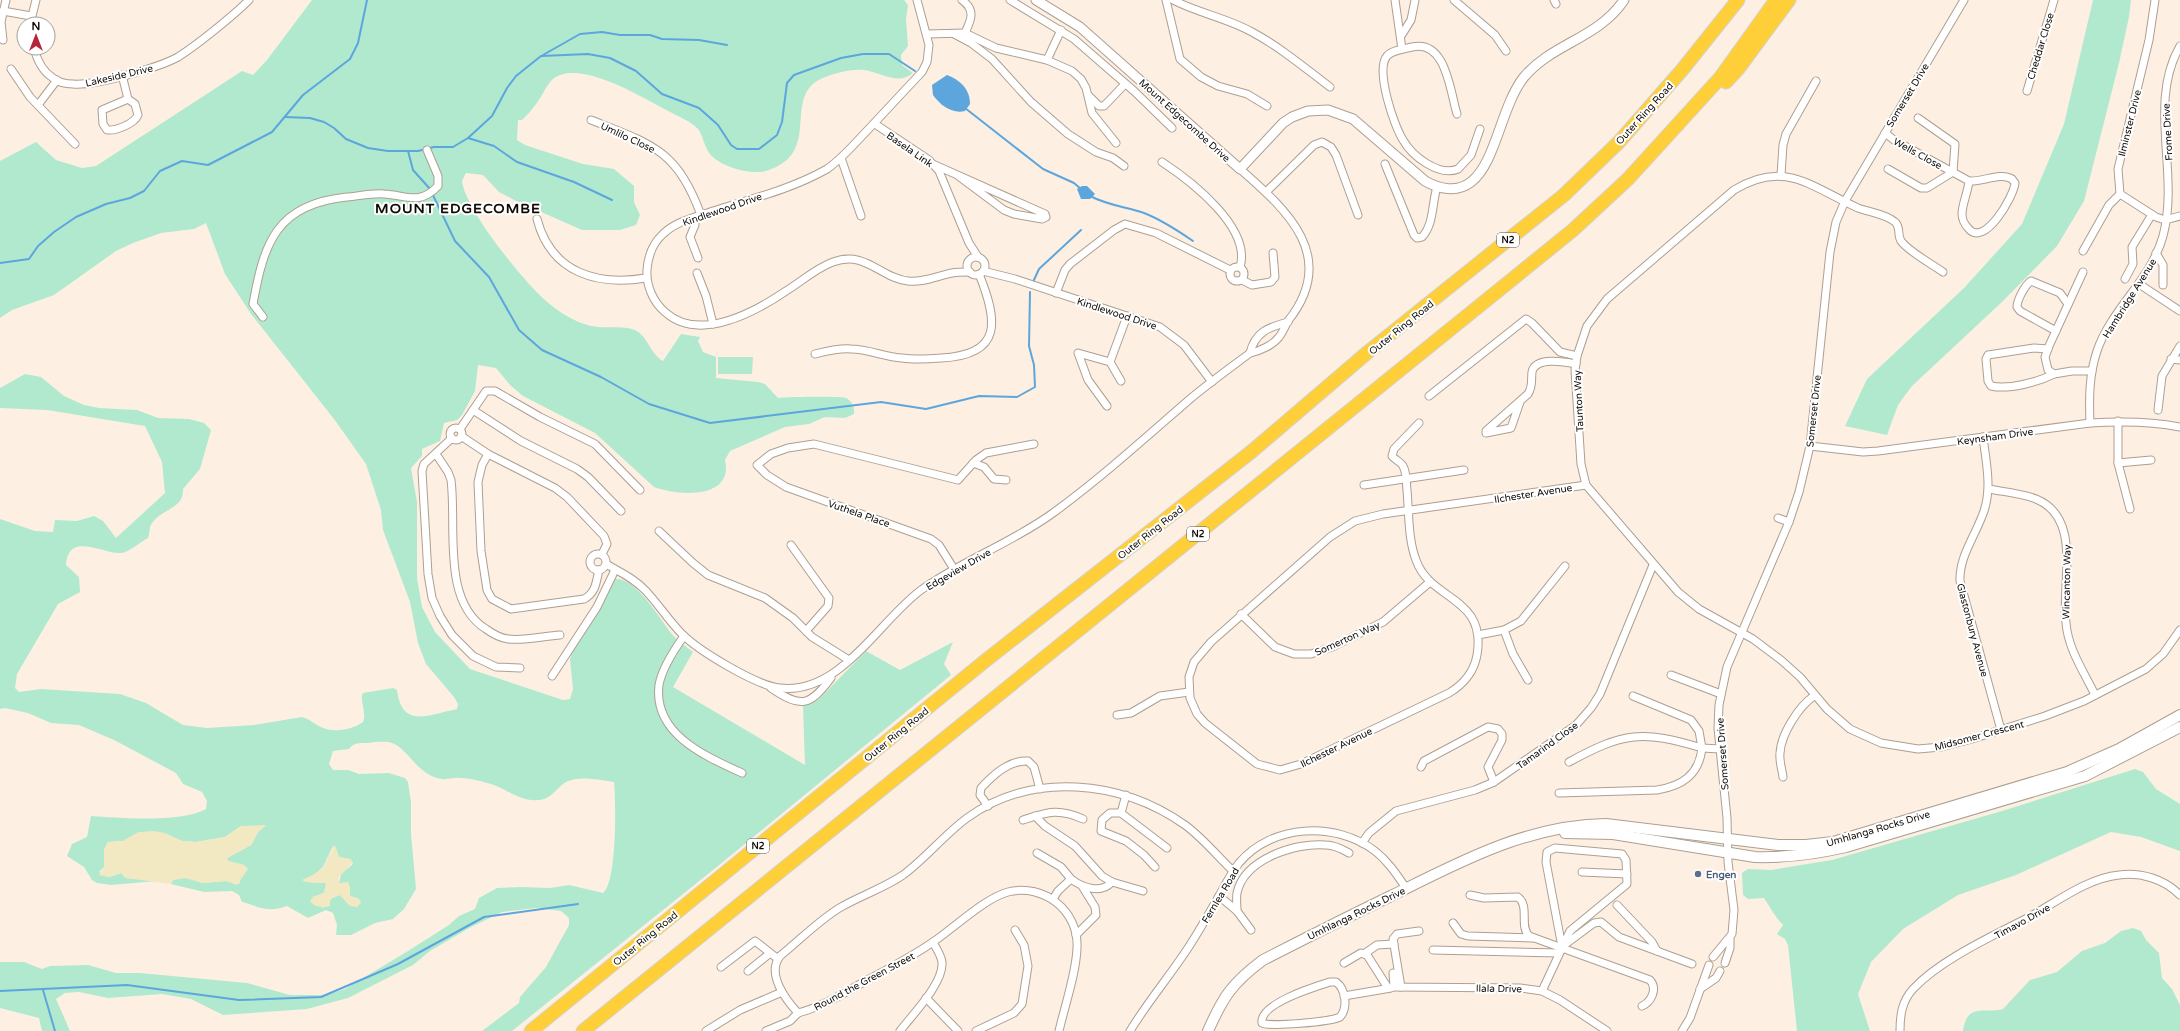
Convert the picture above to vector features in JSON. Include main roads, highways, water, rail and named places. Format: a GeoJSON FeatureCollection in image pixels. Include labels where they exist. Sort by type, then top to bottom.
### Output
{"type":"FeatureCollection","features":[{"type":"Feature","properties":{"kind":"highway","name":"Outer Ring Road"},"geometry":{"type":"LineString","coordinates":[[531,1031],[985,661],[1251,452],[1368,352],[1564,195],[1619,142],[1682,70],[1738,0]]}},
{"type":"Feature","properties":{"kind":"highway","name":"N2"},"geometry":{"type":"LineString","coordinates":[[583,1031],[1390,377],[1523,272],[1609,199],[1720,78],[1776,0]]}},
{"type":"Feature","properties":{"kind":"highway"},"geometry":{"type":"LineString","coordinates":[[1683,117],[1716,92],[1738,69],[1790,0]]}},
{"type":"Feature","properties":{"kind":"main road","name":"Umhlanga Rocks Drive"},"geometry":{"type":"LineString","coordinates":[[1208,1031],[1229,990],[1258,964],[1314,933],[1483,851],[1535,835],[1575,826],[1606,824],[1778,845],[1806,845],[1833,842],[2068,772],[2119,749],[2180,715]]}},
{"type":"Feature","properties":{"kind":"main road","name":"Umhlanga Rocks Drive"},"geometry":{"type":"LineString","coordinates":[[1535,835],[1599,832],[1728,854],[1777,858],[1811,855],[1846,847],[2084,776],[2180,727]]}},
{"type":"Feature","properties":{"kind":"water"},"geometry":{"type":"Polygon","coordinates":[[[947,75],[960,82],[968,94],[970,104],[965,111],[960,112],[947,108],[933,95],[932,85],[947,75]]]}},
{"type":"Feature","properties":{"kind":"water"},"geometry":{"type":"Polygon","coordinates":[[[1082,186],[1087,186],[1095,194],[1090,199],[1081,199],[1077,189],[1082,186]]]}},
{"type":"Feature","properties":{"kind":"waterway"},"geometry":{"type":"LineString","coordinates":[[0,263],[29,259],[38,246],[54,232],[76,217],[106,204],[130,198],[144,191],[160,171],[182,161],[208,165],[272,132],[303,95],[350,59],[358,43],[367,0]]}},
{"type":"Feature","properties":{"kind":"waterway"},"geometry":{"type":"LineString","coordinates":[[543,55],[580,34],[602,32],[620,35],[650,35],[662,39],[699,40],[727,45]]}},
{"type":"Feature","properties":{"kind":"waterway"},"geometry":{"type":"LineString","coordinates":[[468,138],[492,116],[507,88],[516,76],[541,56],[588,54],[610,58],[636,71],[662,94],[699,108],[718,125],[731,145],[737,149],[759,149],[777,135],[782,122],[787,83],[794,75],[841,58],[863,54],[889,54],[915,71]]}},
{"type":"Feature","properties":{"kind":"waterway"},"geometry":{"type":"LineString","coordinates":[[965,108],[1043,169],[1074,183],[1081,189]]}},
{"type":"Feature","properties":{"kind":"waterway"},"geometry":{"type":"LineString","coordinates":[[285,117],[310,118],[324,122],[334,128],[346,139],[368,148],[388,151],[418,151],[434,147],[453,147],[468,138],[494,146],[517,162],[574,182],[612,200]]}},
{"type":"Feature","properties":{"kind":"waterway"},"geometry":{"type":"LineString","coordinates":[[408,151],[413,170],[430,189],[455,241],[489,277],[519,330],[542,350],[601,377],[649,404],[710,423],[881,402],[926,409],[979,396],[1017,397],[1035,387],[1034,365],[1029,346],[1030,292]]}},
{"type":"Feature","properties":{"kind":"waterway"},"geometry":{"type":"LineString","coordinates":[[1090,196],[1103,202],[1151,216],[1193,241]]}},
{"type":"Feature","properties":{"kind":"waterway"},"geometry":{"type":"LineString","coordinates":[[1033,282],[1039,269],[1081,230]]}},
{"type":"Feature","properties":{"kind":"waterway"},"geometry":{"type":"LineString","coordinates":[[0,991],[127,985],[239,1000],[321,997],[398,964],[484,917],[578,904]]}},
{"type":"Feature","properties":{"kind":"waterway"},"geometry":{"type":"LineString","coordinates":[[43,990],[55,1031]]}},
{"type":"Feature","properties":{"kind":"place","name":"Engen"},"geometry":{"type":"Point","coordinates":[1698,874]}},
{"type":"Feature","properties":{"kind":"district","name":"MOUNT EDGECOMBE"},"geometry":{"type":"Point","coordinates":[458,208]}}]}
